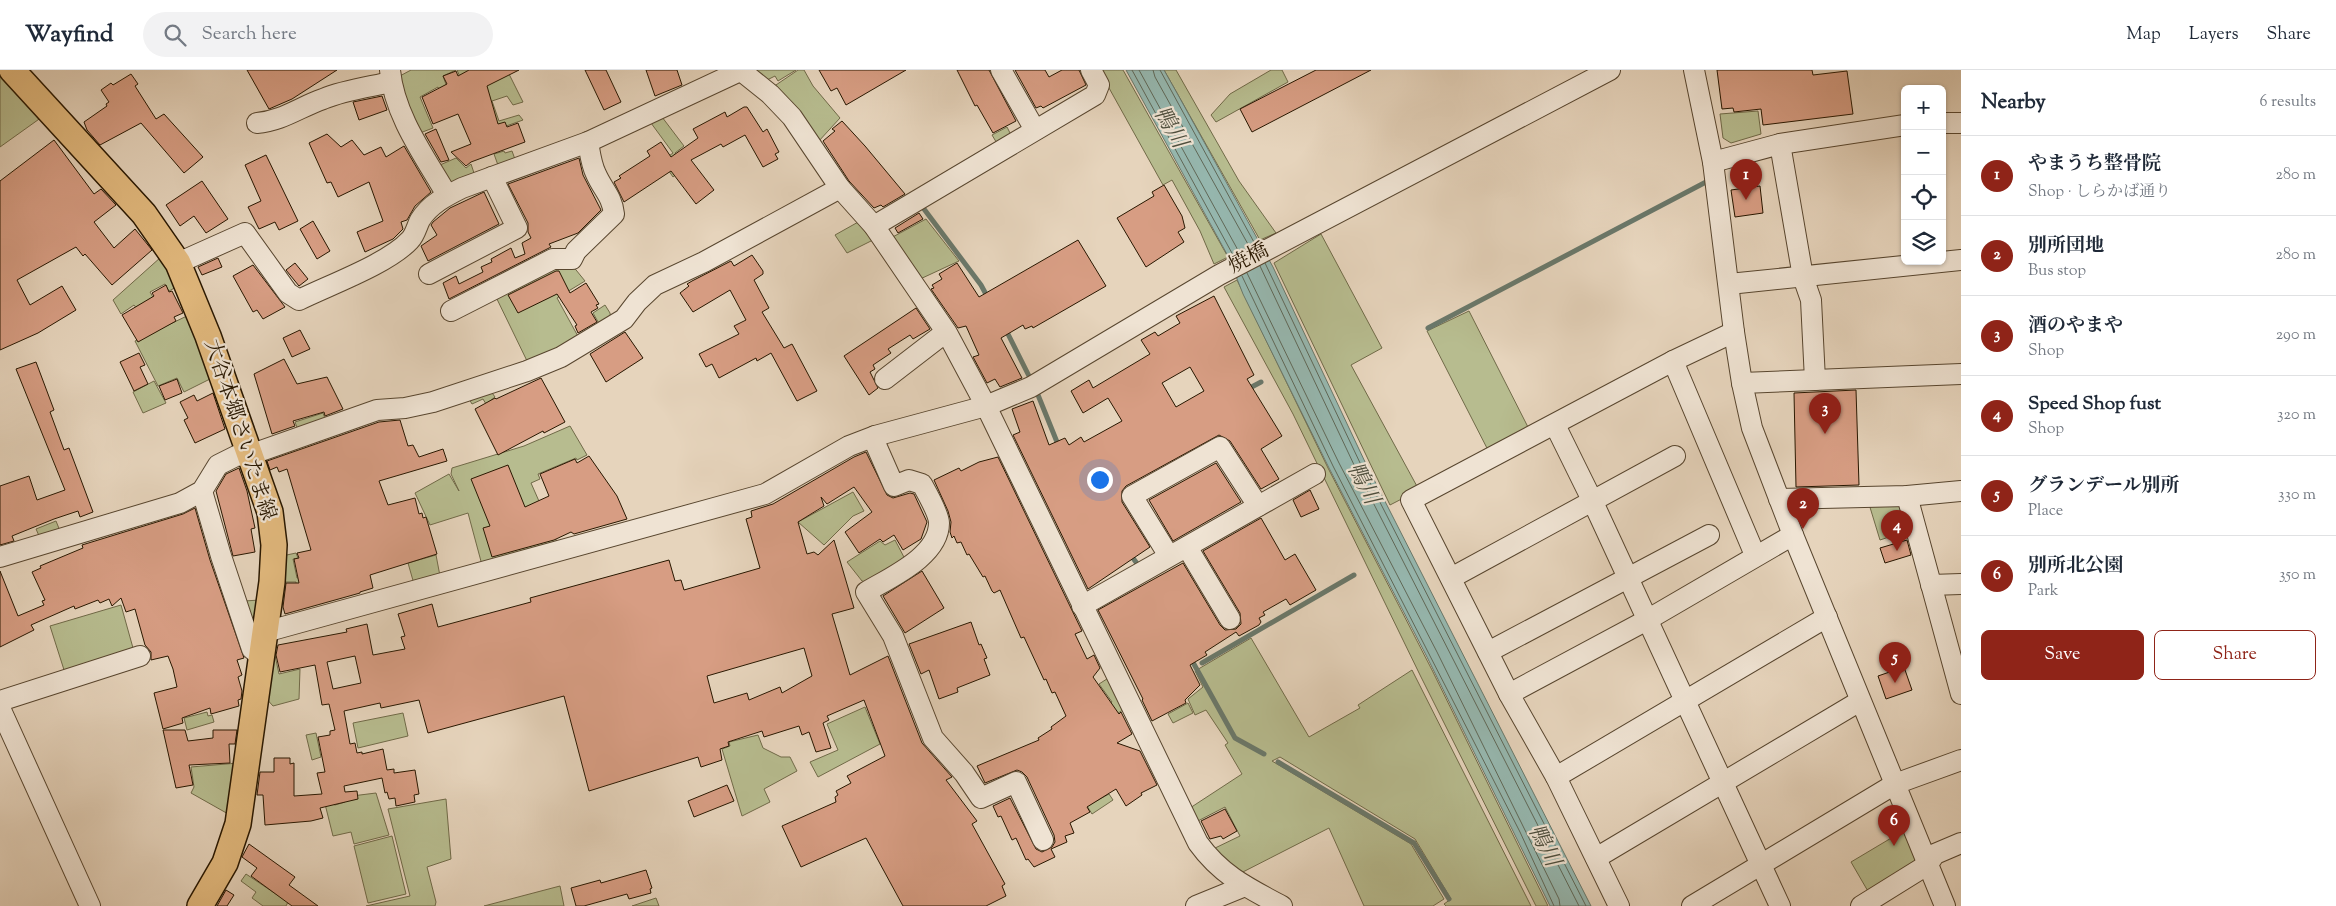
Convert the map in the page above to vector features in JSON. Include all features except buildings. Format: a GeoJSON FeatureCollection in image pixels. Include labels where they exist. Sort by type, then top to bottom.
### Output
{"type":"FeatureCollection","features":[{"type":"Feature","properties":{"kind":"main road","name":"大谷本郷さいたま線"},"geometry":{"type":"LineString","coordinates":[[12,70],[144,214],[178,263],[190,289],[252,454],[270,512],[274,545],[272,582],[238,824],[225,863],[200,906]]}},
{"type":"Feature","properties":{"kind":"street"},"geometry":{"type":"LineString","coordinates":[[178,263],[245,233],[288,293],[299,300],[389,257],[411,240],[421,219],[435,203],[447,195],[588,142],[740,70],[770,94],[792,117],[840,188],[874,226],[946,332],[986,406],[1082,606],[1124,687],[1198,843],[1210,861],[1227,876],[1282,906]]}},
{"type":"Feature","properties":{"kind":"street"},"geometry":{"type":"LineString","coordinates":[[1001,70],[1035,130]]}},
{"type":"Feature","properties":{"kind":"street"},"geometry":{"type":"LineString","coordinates":[[874,226],[1095,94],[1099,85],[1091,70]]}},
{"type":"Feature","properties":{"kind":"street","name":"焼橋"},"geometry":{"type":"LineString","coordinates":[[263,644],[765,494],[849,446],[875,436],[986,406],[1036,384],[1219,275],[1610,70]]}},
{"type":"Feature","properties":{"kind":"street"},"geometry":{"type":"LineString","coordinates":[[1694,70],[1713,162],[1734,332],[1742,383],[1752,428],[1826,617],[1945,906]]}},
{"type":"Feature","properties":{"kind":"street"},"geometry":{"type":"LineString","coordinates":[[257,123],[271,122],[286,117],[324,98],[391,76],[407,124],[447,195]]}},
{"type":"Feature","properties":{"kind":"street"},"geometry":{"type":"LineString","coordinates":[[1946,123],[1961,123]]}},
{"type":"Feature","properties":{"kind":"street"},"geometry":{"type":"LineString","coordinates":[[1713,162],[1780,144],[1901,126]]}},
{"type":"Feature","properties":{"kind":"street"},"geometry":{"type":"LineString","coordinates":[[450,311],[553,260],[572,259],[576,251],[614,214],[612,201],[596,176],[591,163],[588,142]]}},
{"type":"Feature","properties":{"kind":"street"},"geometry":{"type":"LineString","coordinates":[[1780,144],[1803,277],[1811,300],[1815,380]]}},
{"type":"Feature","properties":{"kind":"street"},"geometry":{"type":"LineString","coordinates":[[429,274],[518,228],[492,177]]}},
{"type":"Feature","properties":{"kind":"street"},"geometry":{"type":"LineString","coordinates":[[0,558],[180,503],[202,492],[218,465],[236,456],[252,454],[377,410],[405,408],[433,402],[527,371],[561,357],[624,318],[655,285],[704,262],[840,188]]}},
{"type":"Feature","properties":{"kind":"street"},"geometry":{"type":"LineString","coordinates":[[1729,284],[1961,260]]}},
{"type":"Feature","properties":{"kind":"street"},"geometry":{"type":"LineString","coordinates":[[885,379],[946,332]]}},
{"type":"Feature","properties":{"kind":"street"},"geometry":{"type":"LineString","coordinates":[[1619,906],[1556,776],[1509,694],[1411,500],[1555,426],[1673,361],[1734,332]]}},
{"type":"Feature","properties":{"kind":"street"},"geometry":{"type":"LineString","coordinates":[[1673,361],[1755,555]]}},
{"type":"Feature","properties":{"kind":"street"},"geometry":{"type":"LineString","coordinates":[[1742,383],[1961,374]]}},
{"type":"Feature","properties":{"kind":"street"},"geometry":{"type":"LineString","coordinates":[[1555,426],[1592,500],[1780,906]]}},
{"type":"Feature","properties":{"kind":"street"},"geometry":{"type":"LineString","coordinates":[[875,436],[876,444],[894,486],[909,480],[922,484],[939,521],[937,537],[919,560],[866,592],[893,636],[933,738],[964,774],[981,798],[1016,782],[1043,840]]}},
{"type":"Feature","properties":{"kind":"street"},"geometry":{"type":"LineString","coordinates":[[1169,556],[1132,496],[1220,447],[1258,506]]}},
{"type":"Feature","properties":{"kind":"street"},"geometry":{"type":"LineString","coordinates":[[1451,578],[1674,456]]}},
{"type":"Feature","properties":{"kind":"street"},"geometry":{"type":"LineString","coordinates":[[1082,606],[1314,474]]}},
{"type":"Feature","properties":{"kind":"street"},"geometry":{"type":"LineString","coordinates":[[1779,500],[1907,496],[1961,491]]}},
{"type":"Feature","properties":{"kind":"street"},"geometry":{"type":"LineString","coordinates":[[202,492],[252,649],[263,644]]}},
{"type":"Feature","properties":{"kind":"street"},"geometry":{"type":"LineString","coordinates":[[1907,496],[1961,694]]}},
{"type":"Feature","properties":{"kind":"street"},"geometry":{"type":"LineString","coordinates":[[1509,694],[1647,620],[1793,534]]}},
{"type":"Feature","properties":{"kind":"street"},"geometry":{"type":"LineString","coordinates":[[1488,652],[1627,576],[1709,535]]}},
{"type":"Feature","properties":{"kind":"street"},"geometry":{"type":"LineString","coordinates":[[1187,547],[1230,619]]}},
{"type":"Feature","properties":{"kind":"street"},"geometry":{"type":"LineString","coordinates":[[1931,585],[1961,584]]}},
{"type":"Feature","properties":{"kind":"street"},"geometry":{"type":"LineString","coordinates":[[1556,776],[1826,617]]}},
{"type":"Feature","properties":{"kind":"street"},"geometry":{"type":"LineString","coordinates":[[0,702],[140,656]]}},
{"type":"Feature","properties":{"kind":"street"},"geometry":{"type":"LineString","coordinates":[[1596,858],[1860,701]]}},
{"type":"Feature","properties":{"kind":"street"},"geometry":{"type":"LineString","coordinates":[[0,708],[6,739],[90,906]]}},
{"type":"Feature","properties":{"kind":"street"},"geometry":{"type":"LineString","coordinates":[[1692,906],[1895,784],[1961,760]]}},
{"type":"Feature","properties":{"kind":"street"},"geometry":{"type":"LineString","coordinates":[[1861,906],[1927,865],[1936,854],[1961,843]]}},
{"type":"Feature","properties":{"kind":"street"},"geometry":{"type":"LineString","coordinates":[[1196,906],[1245,886]]}},
{"type":"Feature","properties":{"kind":"green space"},"geometry":{"type":"Polygon","coordinates":[[[0,70],[42,117],[0,147],[0,70]]]}},
{"type":"Feature","properties":{"kind":"green space"},"geometry":{"type":"Polygon","coordinates":[[[411,70],[456,70],[443,76],[448,90],[439,90],[438,87],[420,97],[433,128],[420,133],[410,117],[398,77],[411,70]]]}},
{"type":"Feature","properties":{"kind":"green space"},"geometry":{"type":"Polygon","coordinates":[[[457,70],[507,70],[523,102],[513,105],[507,96],[492,101],[499,121],[519,115],[523,120],[484,134],[457,70]]]}},
{"type":"Feature","properties":{"kind":"green space"},"geometry":{"type":"Polygon","coordinates":[[[752,70],[796,70],[778,81],[775,76],[767,80],[752,70]]]}},
{"type":"Feature","properties":{"kind":"green space"},"geometry":{"type":"Polygon","coordinates":[[[798,70],[804,70],[813,86],[840,118],[818,142],[773,87],[798,70]]]}},
{"type":"Feature","properties":{"kind":"green space"},"geometry":{"type":"Polygon","coordinates":[[[1099,70],[1123,70],[1228,257],[1214,264],[1200,231],[1172,180],[1163,185],[1099,70]]]}},
{"type":"Feature","properties":{"kind":"green space"},"geometry":{"type":"Polygon","coordinates":[[[1164,70],[1176,70],[1239,181],[1276,233],[1260,240],[1164,70]]]}},
{"type":"Feature","properties":{"kind":"green space"},"geometry":{"type":"Polygon","coordinates":[[[1271,70],[1282,70],[1288,82],[1216,122],[1211,115],[1230,94],[1271,70]]]}},
{"type":"Feature","properties":{"kind":"green space"},"geometry":{"type":"Polygon","coordinates":[[[1758,111],[1761,134],[1731,143],[1723,138],[1720,114],[1758,111]]]}},
{"type":"Feature","properties":{"kind":"green space"},"geometry":{"type":"Polygon","coordinates":[[[662,117],[684,146],[675,153],[685,167],[673,177],[662,161],[673,153],[651,123],[662,117]]]}},
{"type":"Feature","properties":{"kind":"green space"},"geometry":{"type":"Polygon","coordinates":[[[1007,127],[1012,137],[998,145],[992,135],[1007,127]]]}},
{"type":"Feature","properties":{"kind":"green space"},"geometry":{"type":"Polygon","coordinates":[[[504,151],[505,153],[512,151],[516,162],[499,168],[494,154],[504,151]]]}},
{"type":"Feature","properties":{"kind":"green space"},"geometry":{"type":"Polygon","coordinates":[[[456,158],[466,168],[471,164],[475,176],[450,183],[440,165],[456,158]]]}},
{"type":"Feature","properties":{"kind":"green space"},"geometry":{"type":"Polygon","coordinates":[[[926,219],[959,261],[918,280],[889,239],[926,219]]]}},
{"type":"Feature","properties":{"kind":"green space"},"geometry":{"type":"Polygon","coordinates":[[[860,221],[875,239],[847,253],[835,235],[860,221]]]}},
{"type":"Feature","properties":{"kind":"green space"},"geometry":{"type":"Polygon","coordinates":[[[1321,234],[1382,348],[1351,365],[1419,490],[1390,505],[1274,263],[1321,234]]]}},
{"type":"Feature","properties":{"kind":"green space"},"geometry":{"type":"Polygon","coordinates":[[[161,257],[180,285],[169,291],[165,284],[150,292],[154,299],[137,309],[134,305],[121,314],[113,300],[161,257]]]}},
{"type":"Feature","properties":{"kind":"green space"},"geometry":{"type":"Polygon","coordinates":[[[561,262],[572,265],[585,281],[557,298],[580,340],[529,365],[495,295],[561,262]]]}},
{"type":"Feature","properties":{"kind":"green space"},"geometry":{"type":"Polygon","coordinates":[[[1237,280],[1328,468],[1432,670],[1548,906],[1536,906],[1421,677],[1293,414],[1224,287],[1237,280]]]}},
{"type":"Feature","properties":{"kind":"green space"},"geometry":{"type":"Polygon","coordinates":[[[605,305],[610,313],[611,321],[601,327],[593,313],[605,305]]]}},
{"type":"Feature","properties":{"kind":"green space"},"geometry":{"type":"Polygon","coordinates":[[[1469,311],[1531,433],[1490,454],[1427,331],[1469,311]]]}},
{"type":"Feature","properties":{"kind":"green space"},"geometry":{"type":"Polygon","coordinates":[[[191,314],[216,376],[184,392],[177,378],[158,386],[135,341],[191,314]]]}},
{"type":"Feature","properties":{"kind":"green space"},"geometry":{"type":"Polygon","coordinates":[[[154,381],[166,403],[143,413],[133,392],[154,381]]]}},
{"type":"Feature","properties":{"kind":"green space"},"geometry":{"type":"Polygon","coordinates":[[[490,390],[495,397],[486,404],[483,399],[472,404],[468,397],[490,390]]]}},
{"type":"Feature","properties":{"kind":"green space"},"geometry":{"type":"Polygon","coordinates":[[[323,413],[326,421],[298,430],[295,422],[323,413]]]}},
{"type":"Feature","properties":{"kind":"green space"},"geometry":{"type":"Polygon","coordinates":[[[570,426],[587,455],[538,474],[540,479],[531,483],[557,542],[482,565],[468,513],[430,525],[415,493],[449,474],[459,491],[451,474],[452,468],[524,446],[570,426]]]}},
{"type":"Feature","properties":{"kind":"green space"},"geometry":{"type":"Polygon","coordinates":[[[853,492],[864,511],[853,516],[824,545],[798,522],[853,492]]]}},
{"type":"Feature","properties":{"kind":"green space"},"geometry":{"type":"Polygon","coordinates":[[[1902,503],[1910,530],[1880,540],[1869,504],[1902,503]]]}},
{"type":"Feature","properties":{"kind":"green space"},"geometry":{"type":"Polygon","coordinates":[[[56,521],[60,531],[40,538],[36,529],[56,521]]]}},
{"type":"Feature","properties":{"kind":"green space"},"geometry":{"type":"Polygon","coordinates":[[[895,540],[906,561],[869,583],[862,581],[847,562],[880,541],[885,545],[895,540]]]}},
{"type":"Feature","properties":{"kind":"green space"},"geometry":{"type":"Polygon","coordinates":[[[296,553],[298,558],[293,559],[297,578],[332,572],[296,589],[296,582],[281,582],[282,556],[296,553]]]}},
{"type":"Feature","properties":{"kind":"green space"},"geometry":{"type":"Polygon","coordinates":[[[436,555],[440,576],[414,584],[408,563],[436,555]]]}},
{"type":"Feature","properties":{"kind":"green space"},"geometry":{"type":"Polygon","coordinates":[[[260,600],[256,633],[244,601],[260,600]]]}},
{"type":"Feature","properties":{"kind":"green space"},"geometry":{"type":"Polygon","coordinates":[[[121,605],[133,648],[128,654],[65,673],[50,626],[121,605]]]}},
{"type":"Feature","properties":{"kind":"green space"},"geometry":{"type":"Polygon","coordinates":[[[1251,638],[1309,737],[1360,708],[1358,705],[1412,670],[1531,906],[1446,906],[1444,904],[1451,899],[1415,839],[1280,757],[1272,761],[1411,844],[1444,899],[1433,906],[1364,906],[1329,828],[1237,875],[1211,850],[1240,836],[1225,807],[1196,822],[1190,808],[1242,774],[1225,745],[1228,743],[1206,710],[1195,715],[1188,699],[1203,687],[1195,671],[1251,638]]]}},
{"type":"Feature","properties":{"kind":"green space"},"geometry":{"type":"Polygon","coordinates":[[[273,646],[279,674],[300,669],[299,699],[273,706],[264,696],[273,646]]]}},
{"type":"Feature","properties":{"kind":"green space"},"geometry":{"type":"Polygon","coordinates":[[[1110,677],[1123,710],[1083,735],[1094,714],[1112,702],[1099,684],[1110,677]]]}},
{"type":"Feature","properties":{"kind":"green space"},"geometry":{"type":"Polygon","coordinates":[[[1188,703],[1193,713],[1173,723],[1168,714],[1188,703]]]}},
{"type":"Feature","properties":{"kind":"green space"},"geometry":{"type":"Polygon","coordinates":[[[865,707],[880,744],[818,777],[810,762],[838,750],[827,724],[865,707]]]}},
{"type":"Feature","properties":{"kind":"green space"},"geometry":{"type":"Polygon","coordinates":[[[207,712],[208,716],[212,715],[214,722],[187,730],[184,718],[207,712]]]}},
{"type":"Feature","properties":{"kind":"green space"},"geometry":{"type":"Polygon","coordinates":[[[403,713],[408,736],[358,748],[353,723],[403,713]]]}},
{"type":"Feature","properties":{"kind":"green space"},"geometry":{"type":"Polygon","coordinates":[[[316,733],[321,757],[312,760],[306,735],[316,733]]]}},
{"type":"Feature","properties":{"kind":"green space"},"geometry":{"type":"Polygon","coordinates":[[[758,735],[763,748],[781,757],[790,757],[797,771],[764,789],[770,802],[742,816],[722,749],[730,746],[729,742],[758,735]]]}},
{"type":"Feature","properties":{"kind":"green space"},"geometry":{"type":"Polygon","coordinates":[[[238,763],[230,815],[191,793],[194,787],[191,767],[238,763]]]}},
{"type":"Feature","properties":{"kind":"green space"},"geometry":{"type":"Polygon","coordinates":[[[376,793],[389,835],[354,844],[351,832],[333,836],[324,800],[335,805],[345,802],[344,797],[376,793]]]}},
{"type":"Feature","properties":{"kind":"green space"},"geometry":{"type":"Polygon","coordinates":[[[1109,794],[1113,800],[1092,814],[1087,806],[1109,794]]]}},
{"type":"Feature","properties":{"kind":"green space"},"geometry":{"type":"Polygon","coordinates":[[[446,799],[451,859],[427,867],[436,902],[435,906],[366,906],[410,896],[388,809],[446,799]]]}},
{"type":"Feature","properties":{"kind":"green space"},"geometry":{"type":"Polygon","coordinates":[[[1903,831],[1918,864],[1869,893],[1851,862],[1903,831]]]}},
{"type":"Feature","properties":{"kind":"green space"},"geometry":{"type":"Polygon","coordinates":[[[392,836],[406,894],[368,903],[354,846],[392,836]]]}},
{"type":"Feature","properties":{"kind":"green space"},"geometry":{"type":"Polygon","coordinates":[[[246,874],[288,902],[286,906],[263,906],[252,898],[256,892],[241,881],[246,874]]]}},
{"type":"Feature","properties":{"kind":"green space"},"geometry":{"type":"Polygon","coordinates":[[[560,886],[564,906],[484,906],[560,886]]]}},
{"type":"Feature","properties":{"kind":"green space"},"geometry":{"type":"Polygon","coordinates":[[[656,898],[659,906],[632,906],[656,898]]]}},
{"type":"Feature","properties":{"kind":"water","name":"鴨川"},"geometry":{"type":"Polygon","coordinates":[[[1126,70],[1164,70],[1177,93],[1273,267],[1366,464],[1591,906],[1550,906],[1427,657],[1329,468],[1243,294],[1228,256],[1126,70]]]}},
{"type":"Feature","properties":{"kind":"waterway"},"geometry":{"type":"LineString","coordinates":[[1428,328],[1706,182]]}},
{"type":"Feature","properties":{"kind":"waterway"},"geometry":{"type":"LineString","coordinates":[[924,209],[981,285],[988,298]]}},
{"type":"Feature","properties":{"kind":"waterway"},"geometry":{"type":"LineString","coordinates":[[1006,330],[1032,382]]}},
{"type":"Feature","properties":{"kind":"waterway"},"geometry":{"type":"LineString","coordinates":[[1246,390],[1261,382]]}},
{"type":"Feature","properties":{"kind":"waterway"},"geometry":{"type":"LineString","coordinates":[[1036,390],[1059,447]]}},
{"type":"Feature","properties":{"kind":"waterway"},"geometry":{"type":"LineString","coordinates":[[1130,554],[1141,569]]}},
{"type":"Feature","properties":{"kind":"waterway"},"geometry":{"type":"LineString","coordinates":[[1202,663],[1354,575]]}},
{"type":"Feature","properties":{"kind":"waterway"},"geometry":{"type":"LineString","coordinates":[[1190,657],[1235,738],[1264,754]]}},
{"type":"Feature","properties":{"kind":"waterway"},"geometry":{"type":"LineString","coordinates":[[1278,762],[1414,843],[1449,899]]}},
{"type":"Feature","properties":{"kind":"place","name":"やまうち整骨院"},"geometry":{"type":"Point","coordinates":[1746,200]}},
{"type":"Feature","properties":{"kind":"place","name":"酒のやまや"},"geometry":{"type":"Point","coordinates":[1825,434]}},
{"type":"Feature","properties":{"kind":"place","name":"別所団地"},"geometry":{"type":"Point","coordinates":[1803,529]}},
{"type":"Feature","properties":{"kind":"place","name":"Speed Shop fust"},"geometry":{"type":"Point","coordinates":[1897,551]}},
{"type":"Feature","properties":{"kind":"place","name":"グランデール別所"},"geometry":{"type":"Point","coordinates":[1895,683]}},
{"type":"Feature","properties":{"kind":"place","name":"別所北公園"},"geometry":{"type":"Point","coordinates":[1894,846]}}]}
